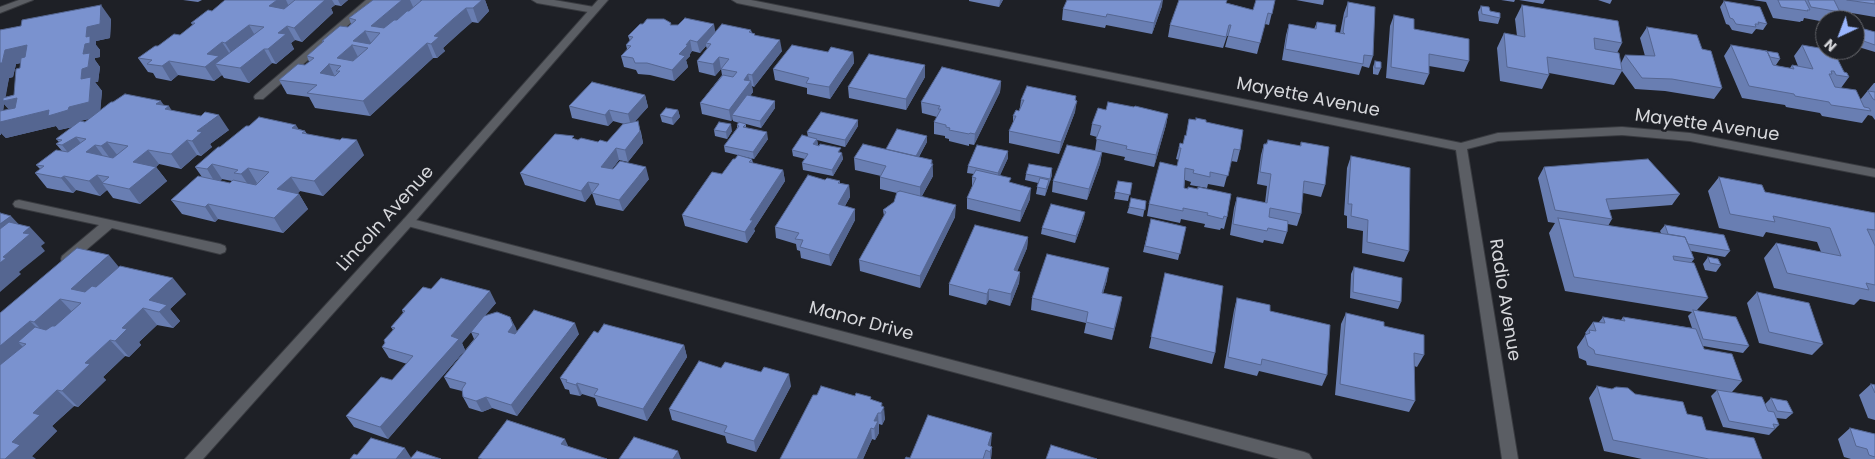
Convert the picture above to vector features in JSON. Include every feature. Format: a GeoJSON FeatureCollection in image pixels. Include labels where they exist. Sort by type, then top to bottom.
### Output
{"type":"FeatureCollection","features":[{"type":"Feature","properties":{"kind":"street"},"geometry":{"type":"LineString","coordinates":[[0,10],[28,0]]}},
{"type":"Feature","properties":{"kind":"street"},"geometry":{"type":"LineString","coordinates":[[259,97],[372,0]]}},
{"type":"Feature","properties":{"kind":"street"},"geometry":{"type":"LineString","coordinates":[[537,0],[594,10]]}},
{"type":"Feature","properties":{"kind":"street","name":"Lincoln Avenue"},"geometry":{"type":"LineString","coordinates":[[194,459],[408,222],[603,0]]}},
{"type":"Feature","properties":{"kind":"street","name":"Mayette Avenue"},"geometry":{"type":"LineString","coordinates":[[738,0],[1461,147],[1498,137],[1622,131],[1690,137],[1875,173]]}},
{"type":"Feature","properties":{"kind":"street","name":"Radio Avenue"},"geometry":{"type":"LineString","coordinates":[[1461,147],[1510,459]]}},
{"type":"Feature","properties":{"kind":"street"},"geometry":{"type":"LineString","coordinates":[[19,204],[110,223],[220,250]]}},
{"type":"Feature","properties":{"kind":"street","name":"Manor Drive"},"geometry":{"type":"LineString","coordinates":[[408,222],[1304,459]]}},
{"type":"Feature","properties":{"kind":"street"},"geometry":{"type":"LineString","coordinates":[[59,266],[110,223]]}},
{"type":"Feature","properties":{"kind":"building"},"geometry":{"type":"Polygon","coordinates":[[[225,0],[277,0],[269,6],[284,9],[295,0],[325,0],[294,28],[287,26],[278,33],[286,34],[240,68],[215,64],[264,27],[249,25],[225,43],[222,42],[207,54],[219,56],[205,67],[169,61],[162,66],[147,64],[152,60],[138,58],[174,34],[180,35],[195,23],[191,23],[208,10],[212,11],[225,0]]]}},
{"type":"Feature","properties":{"kind":"building"},"geometry":{"type":"Polygon","coordinates":[[[373,0],[402,0],[371,26],[384,28],[422,0],[482,0],[473,8],[466,8],[453,19],[434,36],[439,37],[431,44],[427,43],[363,101],[307,93],[317,85],[279,80],[298,64],[305,65],[314,58],[307,56],[340,26],[348,27],[356,20],[349,18],[373,0]],[[365,31],[353,41],[370,44],[380,33],[365,31]],[[352,45],[337,58],[353,61],[368,48],[352,45]],[[329,64],[320,73],[335,76],[340,71],[336,71],[341,66],[329,64]]]}},
{"type":"Feature","properties":{"kind":"building"},"geometry":{"type":"Polygon","coordinates":[[[1067,0],[1162,0],[1154,23],[1107,14],[1106,17],[1063,9],[1067,0]]]}},
{"type":"Feature","properties":{"kind":"building"},"geometry":{"type":"Polygon","coordinates":[[[1179,0],[1227,0],[1226,3],[1253,10],[1256,0],[1275,0],[1272,14],[1268,13],[1260,43],[1228,36],[1231,25],[1229,25],[1226,37],[1170,25],[1179,0]]]}},
{"type":"Feature","properties":{"kind":"building"},"geometry":{"type":"Polygon","coordinates":[[[1778,0],[1805,0],[1810,10],[1781,7],[1778,0]]]}},
{"type":"Feature","properties":{"kind":"building"},"geometry":{"type":"Polygon","coordinates":[[[1808,0],[1834,0],[1839,10],[1828,10],[1811,7],[1808,0]]]}},
{"type":"Feature","properties":{"kind":"building"},"geometry":{"type":"Polygon","coordinates":[[[1847,0],[1875,0],[1875,4],[1847,0]]]}},
{"type":"Feature","properties":{"kind":"building"},"geometry":{"type":"Polygon","coordinates":[[[1724,1],[1760,7],[1767,24],[1758,22],[1759,24],[1755,24],[1756,27],[1736,24],[1730,18],[1724,1]]]}},
{"type":"Feature","properties":{"kind":"building"},"geometry":{"type":"Polygon","coordinates":[[[1348,2],[1375,7],[1373,56],[1364,55],[1363,64],[1285,49],[1289,24],[1316,29],[1317,22],[1336,25],[1335,32],[1345,34],[1343,32],[1348,2]]]}},
{"type":"Feature","properties":{"kind":"building"},"geometry":{"type":"Polygon","coordinates":[[[101,5],[100,24],[87,27],[86,37],[90,36],[90,43],[85,44],[83,54],[90,53],[88,67],[82,69],[81,79],[91,77],[89,102],[69,107],[68,110],[48,116],[49,110],[0,122],[0,111],[15,108],[17,98],[3,101],[3,98],[14,95],[16,69],[20,68],[21,58],[25,57],[27,45],[5,50],[2,63],[0,63],[0,30],[21,26],[22,20],[101,5]]]}},
{"type":"Feature","properties":{"kind":"building"},"geometry":{"type":"Polygon","coordinates":[[[1522,5],[1618,21],[1622,43],[1594,38],[1595,49],[1619,53],[1622,70],[1547,57],[1549,75],[1507,67],[1504,33],[1525,37],[1522,5]]]}},
{"type":"Feature","properties":{"kind":"building"},"geometry":{"type":"Polygon","coordinates":[[[1481,6],[1489,7],[1490,11],[1500,13],[1500,18],[1482,14],[1481,6]]]}},
{"type":"Feature","properties":{"kind":"building"},"geometry":{"type":"Polygon","coordinates":[[[1394,15],[1414,19],[1414,29],[1469,39],[1469,61],[1429,54],[1429,74],[1391,67],[1394,15]]]}},
{"type":"Feature","properties":{"kind":"building"},"geometry":{"type":"Polygon","coordinates":[[[685,18],[714,24],[697,42],[690,40],[686,45],[688,45],[679,54],[685,56],[672,70],[647,63],[635,63],[633,58],[621,56],[631,46],[626,45],[633,37],[628,36],[647,19],[664,19],[671,23],[670,25],[678,25],[685,18]]]}},
{"type":"Feature","properties":{"kind":"building"},"geometry":{"type":"Polygon","coordinates":[[[722,24],[751,30],[749,32],[754,35],[780,40],[752,75],[748,74],[744,80],[751,81],[729,110],[700,103],[723,75],[733,77],[737,72],[721,69],[729,59],[719,57],[713,64],[697,61],[711,44],[706,43],[722,24]]]}},
{"type":"Feature","properties":{"kind":"building"},"geometry":{"type":"Polygon","coordinates":[[[1647,27],[1697,35],[1702,49],[1711,51],[1722,88],[1672,79],[1642,78],[1625,55],[1655,56],[1647,27]]]}},
{"type":"Feature","properties":{"kind":"building"},"geometry":{"type":"Polygon","coordinates":[[[1865,29],[1875,32],[1875,45],[1865,42],[1865,29]]]}},
{"type":"Feature","properties":{"kind":"building"},"geometry":{"type":"Polygon","coordinates":[[[792,45],[828,52],[831,47],[853,52],[829,87],[806,83],[809,78],[773,69],[792,45]]]}},
{"type":"Feature","properties":{"kind":"building"},"geometry":{"type":"Polygon","coordinates":[[[1731,45],[1767,51],[1773,65],[1794,69],[1792,65],[1813,69],[1802,45],[1815,47],[1815,60],[1838,60],[1844,72],[1847,73],[1849,77],[1836,75],[1834,71],[1831,71],[1832,74],[1829,74],[1835,87],[1856,90],[1864,107],[1869,108],[1871,111],[1831,105],[1829,102],[1749,86],[1731,45]]]}},
{"type":"Feature","properties":{"kind":"building"},"geometry":{"type":"Polygon","coordinates":[[[1767,51],[1778,53],[1780,59],[1770,57],[1767,51]]]}},
{"type":"Feature","properties":{"kind":"building"},"geometry":{"type":"Polygon","coordinates":[[[869,54],[925,65],[906,99],[848,87],[869,54]]]}},
{"type":"Feature","properties":{"kind":"building"},"geometry":{"type":"Polygon","coordinates":[[[1375,61],[1381,62],[1381,68],[1375,68],[1375,61]]]}},
{"type":"Feature","properties":{"kind":"building"},"geometry":{"type":"Polygon","coordinates":[[[942,67],[1001,81],[975,134],[949,130],[950,128],[946,127],[946,125],[934,122],[941,109],[938,109],[940,106],[921,102],[942,67]]]}},
{"type":"Feature","properties":{"kind":"building"},"geometry":{"type":"Polygon","coordinates":[[[592,82],[645,95],[628,114],[609,110],[605,115],[569,106],[592,82]]]}},
{"type":"Feature","properties":{"kind":"building"},"geometry":{"type":"Polygon","coordinates":[[[1027,86],[1076,96],[1075,100],[1077,101],[1061,142],[1009,131],[1016,116],[1013,116],[1016,110],[1019,111],[1024,100],[1021,100],[1027,86]]]}},
{"type":"Feature","properties":{"kind":"building"},"geometry":{"type":"Polygon","coordinates":[[[1868,91],[1875,92],[1875,100],[1873,99],[1868,91]]]}},
{"type":"Feature","properties":{"kind":"building"},"geometry":{"type":"Polygon","coordinates":[[[125,94],[161,101],[156,104],[169,106],[165,109],[201,116],[205,112],[219,115],[197,131],[202,132],[192,141],[187,140],[171,154],[148,150],[133,162],[156,167],[129,189],[102,183],[109,177],[97,175],[89,181],[35,173],[44,166],[36,165],[56,150],[68,152],[86,139],[76,137],[62,145],[56,144],[62,140],[56,139],[80,121],[85,122],[125,94]],[[107,142],[101,146],[95,145],[86,152],[113,158],[128,146],[107,142]]]}},
{"type":"Feature","properties":{"kind":"building"},"geometry":{"type":"Polygon","coordinates":[[[747,95],[775,101],[760,121],[732,115],[747,95]]]}},
{"type":"Feature","properties":{"kind":"building"},"geometry":{"type":"Polygon","coordinates":[[[1108,102],[1168,114],[1156,155],[1126,149],[1127,146],[1096,139],[1101,126],[1092,124],[1098,108],[1106,110],[1108,102]]]}},
{"type":"Feature","properties":{"kind":"building"},"geometry":{"type":"Polygon","coordinates":[[[666,108],[678,110],[672,118],[660,115],[666,108]]]}},
{"type":"Feature","properties":{"kind":"building"},"geometry":{"type":"Polygon","coordinates":[[[821,112],[858,120],[845,140],[807,132],[821,112]]]}},
{"type":"Feature","properties":{"kind":"building"},"geometry":{"type":"Polygon","coordinates":[[[259,117],[296,125],[292,128],[305,131],[302,133],[340,140],[342,138],[357,140],[314,181],[291,177],[277,189],[299,194],[274,218],[208,204],[205,207],[171,200],[198,176],[230,183],[233,180],[256,185],[269,172],[248,168],[241,174],[234,173],[238,170],[212,164],[207,169],[195,167],[218,147],[259,117]]]}},
{"type":"Feature","properties":{"kind":"building"},"geometry":{"type":"Polygon","coordinates":[[[1196,118],[1243,130],[1240,150],[1234,149],[1228,176],[1210,172],[1210,177],[1193,173],[1194,170],[1185,168],[1184,188],[1198,189],[1198,187],[1231,194],[1227,217],[1224,216],[1223,219],[1207,215],[1208,213],[1183,208],[1183,211],[1149,204],[1160,162],[1177,166],[1181,148],[1179,148],[1180,143],[1183,144],[1186,136],[1189,119],[1196,120],[1196,118]]]}},
{"type":"Feature","properties":{"kind":"building"},"geometry":{"type":"Polygon","coordinates":[[[638,121],[640,131],[625,150],[616,148],[601,167],[613,169],[620,161],[646,167],[619,200],[592,193],[599,184],[588,182],[581,191],[520,173],[555,134],[574,136],[572,138],[578,140],[581,138],[607,142],[623,124],[638,121]]]}},
{"type":"Feature","properties":{"kind":"building"},"geometry":{"type":"Polygon","coordinates":[[[719,122],[731,124],[726,132],[714,130],[719,122]]]}},
{"type":"Feature","properties":{"kind":"building"},"geometry":{"type":"Polygon","coordinates":[[[739,122],[746,124],[743,127],[767,132],[753,152],[724,146],[739,126],[737,125],[739,122]]]}},
{"type":"Feature","properties":{"kind":"building"},"geometry":{"type":"Polygon","coordinates":[[[897,129],[927,136],[916,156],[886,149],[897,129]]]}},
{"type":"Feature","properties":{"kind":"building"},"geometry":{"type":"Polygon","coordinates":[[[802,135],[817,139],[813,144],[819,146],[820,144],[841,148],[838,152],[842,153],[832,170],[802,163],[808,154],[792,150],[802,135]]]}},
{"type":"Feature","properties":{"kind":"building"},"geometry":{"type":"Polygon","coordinates":[[[1268,140],[1301,146],[1301,142],[1329,147],[1325,185],[1304,181],[1301,214],[1270,208],[1269,217],[1288,221],[1287,232],[1268,228],[1267,231],[1233,224],[1237,197],[1267,203],[1271,174],[1260,172],[1264,144],[1267,144],[1268,140]]]}},
{"type":"Feature","properties":{"kind":"building"},"geometry":{"type":"Polygon","coordinates":[[[863,144],[932,160],[931,164],[933,164],[920,187],[880,177],[886,166],[854,158],[863,144]]]}},
{"type":"Feature","properties":{"kind":"building"},"geometry":{"type":"Polygon","coordinates":[[[977,145],[1008,151],[998,173],[968,166],[977,145]]]}},
{"type":"Feature","properties":{"kind":"building"},"geometry":{"type":"Polygon","coordinates":[[[1067,145],[1102,152],[1089,189],[1053,181],[1067,145]]]}},
{"type":"Feature","properties":{"kind":"building"},"geometry":{"type":"Polygon","coordinates":[[[738,155],[752,159],[749,162],[783,170],[750,220],[753,220],[745,232],[682,215],[712,172],[722,174],[738,155]]]}},
{"type":"Feature","properties":{"kind":"building"},"geometry":{"type":"Polygon","coordinates":[[[1351,156],[1410,168],[1409,251],[1367,242],[1368,220],[1351,216],[1352,204],[1348,204],[1351,156]]]}},
{"type":"Feature","properties":{"kind":"building"},"geometry":{"type":"Polygon","coordinates":[[[1648,159],[1680,194],[1606,199],[1612,219],[1555,210],[1544,167],[1648,159]]]}},
{"type":"Feature","properties":{"kind":"building"},"geometry":{"type":"Polygon","coordinates":[[[1029,164],[1052,168],[1050,179],[1026,174],[1029,164]]]}},
{"type":"Feature","properties":{"kind":"building"},"geometry":{"type":"Polygon","coordinates":[[[976,170],[1011,178],[1009,182],[1031,188],[1021,211],[967,198],[976,178],[972,177],[976,170]]]}},
{"type":"Feature","properties":{"kind":"building"},"geometry":{"type":"Polygon","coordinates":[[[808,175],[825,180],[827,178],[840,181],[838,183],[849,185],[838,204],[855,209],[829,255],[800,247],[803,240],[795,239],[799,233],[775,227],[808,175]]]}},
{"type":"Feature","properties":{"kind":"building"},"geometry":{"type":"Polygon","coordinates":[[[1719,177],[1762,185],[1765,192],[1875,213],[1875,230],[1867,229],[1875,246],[1875,285],[1866,283],[1869,290],[1787,273],[1776,243],[1841,256],[1830,228],[1773,216],[1775,222],[1730,214],[1719,177]]]}},
{"type":"Feature","properties":{"kind":"building"},"geometry":{"type":"Polygon","coordinates":[[[1040,178],[1049,180],[1046,189],[1037,187],[1040,178]]]}},
{"type":"Feature","properties":{"kind":"building"},"geometry":{"type":"Polygon","coordinates":[[[1118,181],[1132,183],[1130,195],[1115,192],[1118,181]]]}},
{"type":"Feature","properties":{"kind":"building"},"geometry":{"type":"Polygon","coordinates":[[[900,191],[956,205],[920,276],[859,260],[886,212],[883,210],[894,202],[897,192],[900,191]]]}},
{"type":"Feature","properties":{"kind":"building"},"geometry":{"type":"Polygon","coordinates":[[[1131,198],[1146,201],[1145,210],[1129,207],[1131,198]]]}},
{"type":"Feature","properties":{"kind":"building"},"geometry":{"type":"Polygon","coordinates":[[[1051,204],[1085,212],[1076,236],[1042,228],[1051,204]]]}},
{"type":"Feature","properties":{"kind":"building"},"geometry":{"type":"Polygon","coordinates":[[[0,213],[11,216],[0,224],[0,213]]]}},
{"type":"Feature","properties":{"kind":"building"},"geometry":{"type":"Polygon","coordinates":[[[1558,218],[1685,237],[1694,259],[1673,256],[1674,260],[1694,263],[1708,298],[1574,277],[1558,218]]]}},
{"type":"Feature","properties":{"kind":"building"},"geometry":{"type":"Polygon","coordinates":[[[1151,219],[1186,227],[1180,254],[1145,246],[1151,219]]]}},
{"type":"Feature","properties":{"kind":"building"},"geometry":{"type":"Polygon","coordinates":[[[9,222],[30,227],[23,233],[30,234],[3,257],[6,258],[0,263],[0,229],[9,222]]]}},
{"type":"Feature","properties":{"kind":"building"},"geometry":{"type":"Polygon","coordinates":[[[975,225],[1028,237],[1014,270],[1020,272],[1011,294],[989,289],[987,294],[949,284],[975,225]]]}},
{"type":"Feature","properties":{"kind":"building"},"geometry":{"type":"Polygon","coordinates":[[[1665,225],[1724,235],[1730,251],[1688,244],[1685,237],[1668,234],[1665,225]]]}},
{"type":"Feature","properties":{"kind":"building"},"geometry":{"type":"Polygon","coordinates":[[[77,248],[109,255],[71,289],[85,292],[92,286],[96,287],[120,266],[173,278],[149,300],[167,305],[159,312],[143,308],[122,328],[127,329],[115,341],[110,340],[85,363],[90,364],[62,391],[57,390],[33,413],[40,415],[12,442],[20,445],[5,459],[0,459],[0,365],[26,344],[18,342],[35,327],[46,330],[55,326],[81,303],[60,299],[34,322],[30,321],[0,346],[0,313],[77,248]]]}},
{"type":"Feature","properties":{"kind":"building"},"geometry":{"type":"Polygon","coordinates":[[[1047,254],[1109,268],[1102,293],[1122,297],[1114,329],[1086,322],[1088,312],[1032,298],[1047,254]]]}},
{"type":"Feature","properties":{"kind":"building"},"geometry":{"type":"Polygon","coordinates":[[[1708,257],[1718,259],[1721,265],[1710,263],[1708,257]]]}},
{"type":"Feature","properties":{"kind":"building"},"geometry":{"type":"Polygon","coordinates":[[[1354,267],[1402,278],[1401,302],[1353,292],[1354,267]]]}},
{"type":"Feature","properties":{"kind":"building"},"geometry":{"type":"Polygon","coordinates":[[[1165,273],[1223,286],[1215,353],[1151,337],[1165,273]]]}},
{"type":"Feature","properties":{"kind":"building"},"geometry":{"type":"Polygon","coordinates":[[[441,278],[490,291],[451,336],[459,339],[380,427],[346,416],[381,377],[392,380],[413,356],[382,347],[385,343],[384,340],[395,328],[391,327],[405,311],[402,310],[423,287],[431,289],[441,278]]]}},
{"type":"Feature","properties":{"kind":"building"},"geometry":{"type":"Polygon","coordinates":[[[1757,292],[1809,303],[1823,344],[1769,332],[1757,292]]]}},
{"type":"Feature","properties":{"kind":"building"},"geometry":{"type":"Polygon","coordinates":[[[1237,298],[1270,305],[1270,311],[1330,325],[1327,375],[1262,359],[1261,365],[1228,357],[1237,298]]]}},
{"type":"Feature","properties":{"kind":"building"},"geometry":{"type":"Polygon","coordinates":[[[534,310],[575,323],[511,405],[486,397],[476,401],[463,397],[462,389],[466,383],[444,377],[479,334],[471,332],[484,316],[497,312],[510,317],[513,325],[508,332],[515,334],[534,310]]]}},
{"type":"Feature","properties":{"kind":"building"},"geometry":{"type":"Polygon","coordinates":[[[1693,310],[1736,317],[1749,346],[1703,339],[1693,310]]]}},
{"type":"Feature","properties":{"kind":"building"},"geometry":{"type":"Polygon","coordinates":[[[1346,313],[1384,322],[1384,326],[1424,335],[1424,355],[1414,353],[1415,401],[1340,384],[1346,313]]]}},
{"type":"Feature","properties":{"kind":"building"},"geometry":{"type":"Polygon","coordinates":[[[1603,317],[1625,321],[1623,317],[1696,329],[1704,349],[1732,354],[1742,381],[1595,354],[1594,350],[1588,346],[1585,335],[1590,333],[1589,330],[1596,331],[1593,322],[1605,323],[1603,317]]]}},
{"type":"Feature","properties":{"kind":"building"},"geometry":{"type":"Polygon","coordinates":[[[604,324],[684,345],[643,409],[594,395],[598,389],[577,383],[576,385],[560,378],[594,331],[598,333],[604,324]]]}},
{"type":"Feature","properties":{"kind":"building"},"geometry":{"type":"Polygon","coordinates":[[[699,361],[721,368],[725,362],[761,372],[764,367],[789,374],[754,441],[724,432],[727,426],[669,409],[699,361]]]}},
{"type":"Feature","properties":{"kind":"building"},"geometry":{"type":"Polygon","coordinates":[[[1871,384],[1875,385],[1875,393],[1871,384]]]}},
{"type":"Feature","properties":{"kind":"building"},"geometry":{"type":"Polygon","coordinates":[[[821,386],[855,396],[856,393],[871,397],[870,399],[882,403],[881,406],[884,407],[874,421],[878,421],[874,429],[871,428],[857,459],[780,459],[813,395],[817,395],[821,386]]]}},
{"type":"Feature","properties":{"kind":"building"},"geometry":{"type":"Polygon","coordinates":[[[1597,386],[1612,389],[1616,387],[1628,388],[1635,394],[1683,402],[1687,414],[1702,417],[1706,430],[1754,438],[1762,459],[1709,459],[1613,440],[1597,386]]]}},
{"type":"Feature","properties":{"kind":"building"},"geometry":{"type":"Polygon","coordinates":[[[1717,390],[1762,397],[1768,411],[1774,412],[1779,425],[1773,424],[1775,429],[1729,421],[1717,390]]]}},
{"type":"Feature","properties":{"kind":"building"},"geometry":{"type":"Polygon","coordinates":[[[1771,398],[1787,401],[1793,413],[1777,411],[1771,398]]]}},
{"type":"Feature","properties":{"kind":"building"},"geometry":{"type":"Polygon","coordinates":[[[928,415],[992,433],[988,445],[992,447],[990,452],[986,450],[983,459],[905,459],[906,457],[910,458],[928,415]]]}},
{"type":"Feature","properties":{"kind":"building"},"geometry":{"type":"Polygon","coordinates":[[[507,420],[565,439],[561,444],[607,459],[478,458],[507,420]]]}},
{"type":"Feature","properties":{"kind":"building"},"geometry":{"type":"Polygon","coordinates":[[[1850,428],[1875,434],[1875,457],[1869,455],[1867,449],[1856,446],[1850,428]]]}},
{"type":"Feature","properties":{"kind":"building"},"geometry":{"type":"Polygon","coordinates":[[[634,437],[678,451],[673,459],[619,459],[634,437]]]}},
{"type":"Feature","properties":{"kind":"building"},"geometry":{"type":"Polygon","coordinates":[[[371,438],[405,448],[396,459],[350,459],[354,454],[357,455],[371,438]]]}},
{"type":"Feature","properties":{"kind":"building"},"geometry":{"type":"Polygon","coordinates":[[[1051,445],[1097,459],[1046,459],[1051,445]]]}},
{"type":"Feature","properties":{"kind":"building"},"geometry":{"type":"Polygon","coordinates":[[[417,451],[441,459],[410,459],[417,451]]]}}]}
